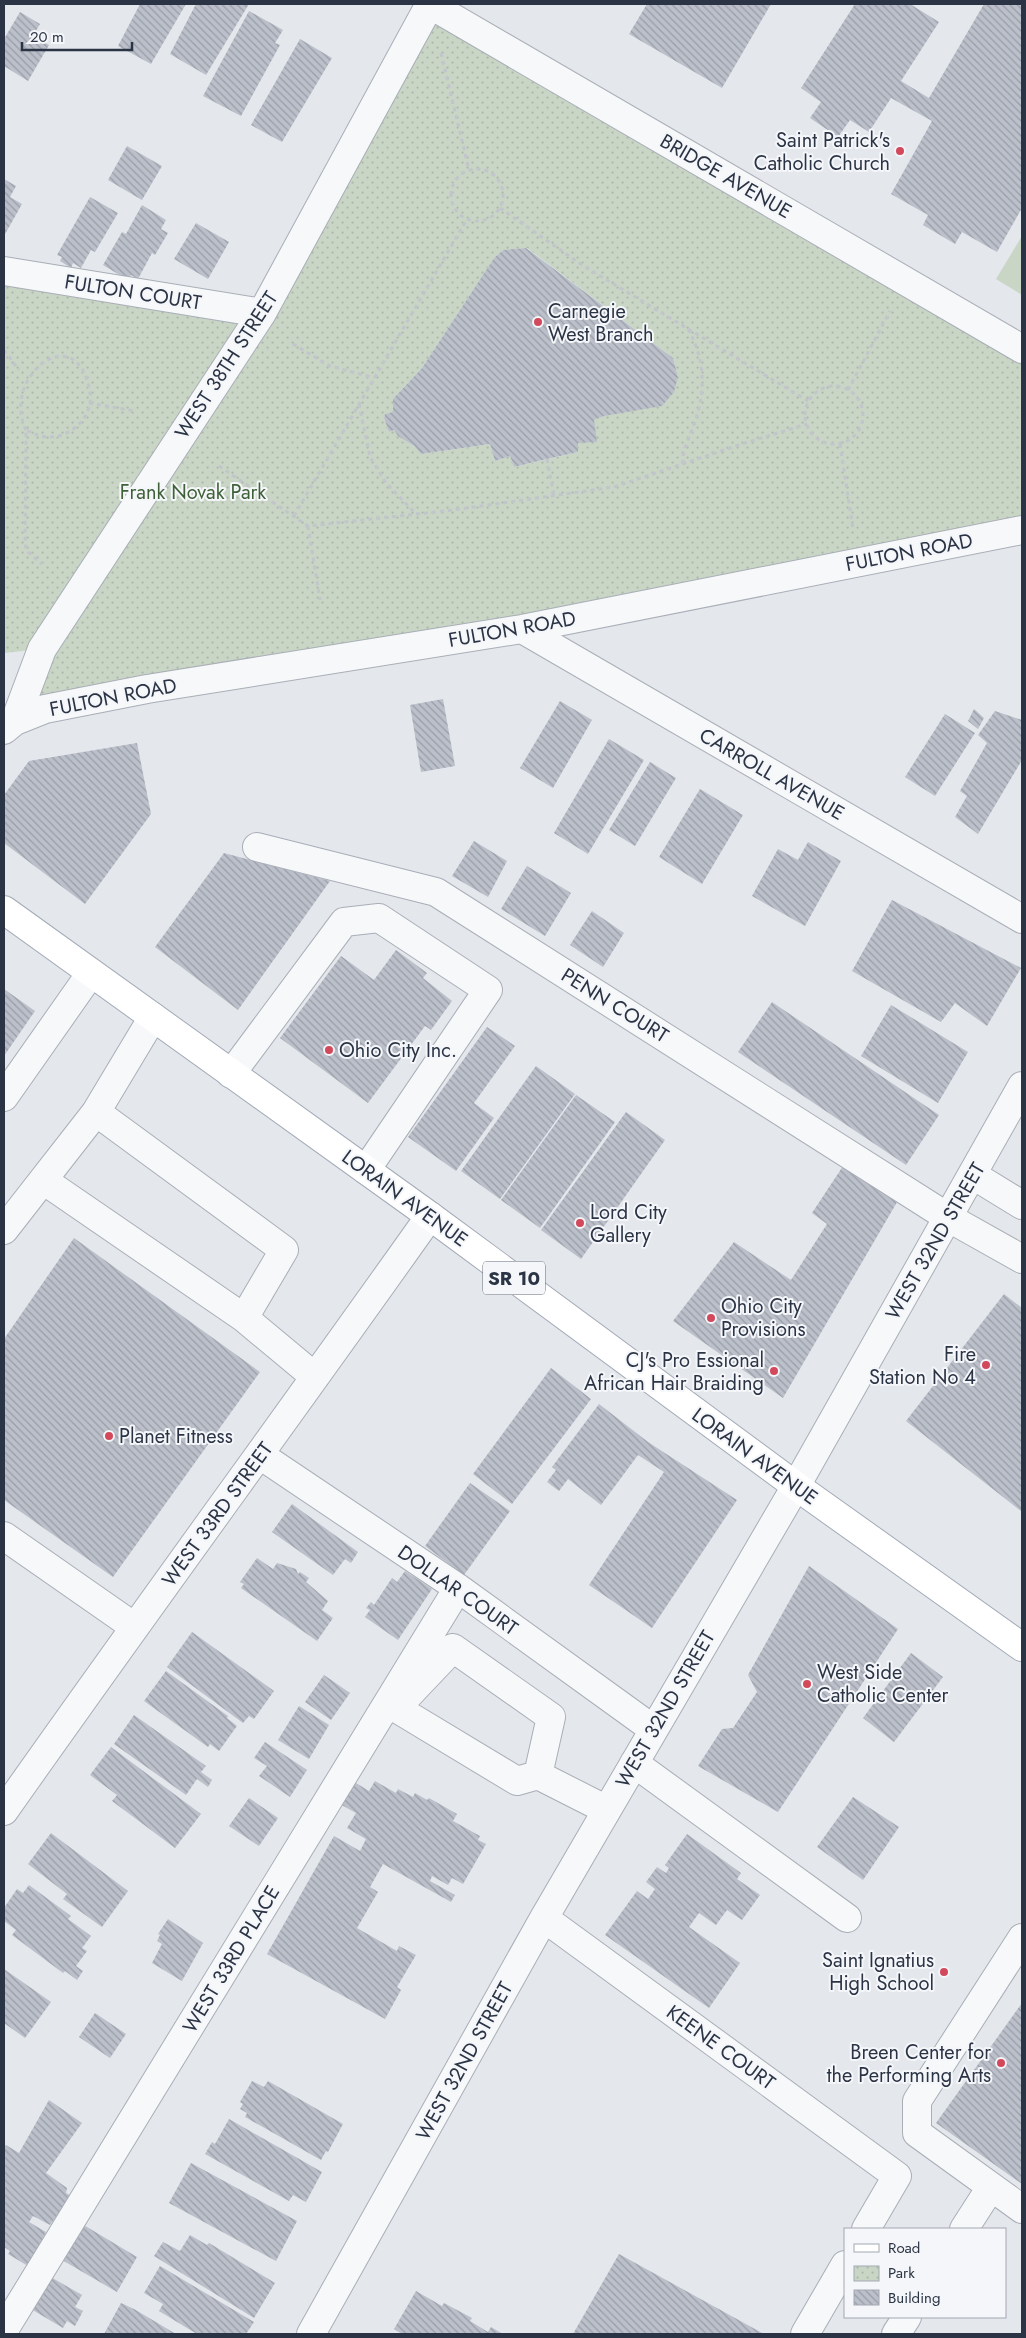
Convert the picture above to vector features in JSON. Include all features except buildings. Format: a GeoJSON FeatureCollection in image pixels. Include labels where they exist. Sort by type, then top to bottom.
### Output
{"type":"FeatureCollection","features":[{"type":"Feature","properties":{"kind":"main road","name":"LORAIN AVENUE"},"geometry":{"type":"LineString","coordinates":[[4,910],[430,1216],[796,1486],[1022,1647]]}},
{"type":"Feature","properties":{"kind":"street","name":"BRIDGE AVENUE"},"geometry":{"type":"LineString","coordinates":[[429,4],[906,281],[1021,345]]}},
{"type":"Feature","properties":{"kind":"street","name":"WEST 38TH STREET"},"geometry":{"type":"LineString","coordinates":[[10,725],[42,649],[262,313],[429,4]]}},
{"type":"Feature","properties":{"kind":"street","name":"FULTON COURT"},"geometry":{"type":"LineString","coordinates":[[4,271],[262,313]]}},
{"type":"Feature","properties":{"kind":"street","name":"FULTON ROAD"},"geometry":{"type":"LineString","coordinates":[[10,725],[45,709],[147,689],[522,629],[1022,530]]}},
{"type":"Feature","properties":{"kind":"street","name":"CARROLL AVENUE"},"geometry":{"type":"LineString","coordinates":[[522,629],[1022,919]]}},
{"type":"Feature","properties":{"kind":"street","name":"PENN COURT"},"geometry":{"type":"LineString","coordinates":[[257,847],[436,892],[949,1218],[1022,1259]]}},
{"type":"Feature","properties":{"kind":"street"},"geometry":{"type":"LineString","coordinates":[[231,1074],[344,922],[379,918],[488,990],[366,1170]]}},
{"type":"Feature","properties":{"kind":"street"},"geometry":{"type":"LineString","coordinates":[[4,1097],[91,973]]}},
{"type":"Feature","properties":{"kind":"street"},"geometry":{"type":"LineString","coordinates":[[4,1230],[96,1112],[153,1017]]}},
{"type":"Feature","properties":{"kind":"street","name":"WEST 32ND STREET"},"geometry":{"type":"LineString","coordinates":[[311,2334],[544,1918],[796,1486],[1022,1086]]}},
{"type":"Feature","properties":{"kind":"street"},"geometry":{"type":"LineString","coordinates":[[96,1112],[284,1250],[244,1318]]}},
{"type":"Feature","properties":{"kind":"street"},"geometry":{"type":"LineString","coordinates":[[973,1174],[1022,1205]]}},
{"type":"Feature","properties":{"kind":"street"},"geometry":{"type":"LineString","coordinates":[[43,1180],[244,1318],[315,1377]]}},
{"type":"Feature","properties":{"kind":"street","name":"WEST 33RD STREET"},"geometry":{"type":"LineString","coordinates":[[4,1812],[134,1626],[260,1455],[430,1216]]}},
{"type":"Feature","properties":{"kind":"street","name":"DOLLAR COURT"},"geometry":{"type":"LineString","coordinates":[[260,1455],[458,1588],[653,1729]]}},
{"type":"Feature","properties":{"kind":"street"},"geometry":{"type":"LineString","coordinates":[[4,1536],[134,1626]]}},
{"type":"Feature","properties":{"kind":"street","name":"WEST 33RD PLACE"},"geometry":{"type":"LineString","coordinates":[[4,2330],[458,1588]]}},
{"type":"Feature","properties":{"kind":"street"},"geometry":{"type":"LineString","coordinates":[[538,1774],[551,1717],[453,1648],[396,1708],[517,1780],[538,1774],[607,1810]]}},
{"type":"Feature","properties":{"kind":"street"},"geometry":{"type":"LineString","coordinates":[[634,1763],[847,1918]]}},
{"type":"Feature","properties":{"kind":"street","name":"KEENE COURT"},"geometry":{"type":"LineString","coordinates":[[544,1918],[897,2176],[867,2228]]}},
{"type":"Feature","properties":{"kind":"street"},"geometry":{"type":"LineString","coordinates":[[1022,1938],[917,2101],[917,2133],[1022,2210]]}},
{"type":"Feature","properties":{"kind":"street"},"geometry":{"type":"LineString","coordinates":[[965,2228],[991,2187]]}},
{"type":"Feature","properties":{"kind":"street"},"geometry":{"type":"LineString","coordinates":[[805,2334],[844,2267]]}},
{"type":"Feature","properties":{"kind":"street"},"geometry":{"type":"LineString","coordinates":[[896,2334],[906,2318]]}},
{"type":"Feature","properties":{"kind":"path"},"geometry":{"type":"LineString","coordinates":[[429,4],[469,170]]}},
{"type":"Feature","properties":{"kind":"path"},"geometry":{"type":"LineString","coordinates":[[469,170],[487,171],[494,176],[503,191],[500,208],[489,219],[482,221],[467,219],[454,209],[451,194],[456,178],[469,170]]}},
{"type":"Feature","properties":{"kind":"path"},"geometry":{"type":"LineString","coordinates":[[500,208],[582,265],[808,401]]}},
{"type":"Feature","properties":{"kind":"path"},"geometry":{"type":"LineString","coordinates":[[294,516],[467,219]]}},
{"type":"Feature","properties":{"kind":"path"},"geometry":{"type":"LineString","coordinates":[[848,390],[906,281]]}},
{"type":"Feature","properties":{"kind":"path"},"geometry":{"type":"LineString","coordinates":[[683,464],[682,454],[699,409],[703,383],[700,357],[688,328]]}},
{"type":"Feature","properties":{"kind":"path"},"geometry":{"type":"LineString","coordinates":[[293,344],[330,366],[374,378]]}},
{"type":"Feature","properties":{"kind":"path"},"geometry":{"type":"LineString","coordinates":[[4,350],[19,370]]}},
{"type":"Feature","properties":{"kind":"path"},"geometry":{"type":"LineString","coordinates":[[20,424],[26,430],[48,437],[67,433],[79,425],[89,403],[90,394],[85,377],[78,368],[66,359],[52,356],[42,357]]}},
{"type":"Feature","properties":{"kind":"path"},"geometry":{"type":"LineString","coordinates":[[14,377],[25,365]]}},
{"type":"Feature","properties":{"kind":"path"},"geometry":{"type":"LineString","coordinates":[[830,386],[848,390],[856,396],[861,405],[861,425],[849,440],[840,444],[821,441],[814,436],[805,419],[808,401],[814,394],[830,386]]}},
{"type":"Feature","properties":{"kind":"path"},"geometry":{"type":"LineString","coordinates":[[89,403],[135,411]]}},
{"type":"Feature","properties":{"kind":"path"},"geometry":{"type":"LineString","coordinates":[[359,404],[370,458],[386,484],[416,514]]}},
{"type":"Feature","properties":{"kind":"path"},"geometry":{"type":"LineString","coordinates":[[219,466],[308,526],[416,514],[614,487],[807,424]]}},
{"type":"Feature","properties":{"kind":"path"},"geometry":{"type":"LineString","coordinates":[[26,430],[25,544],[28,551],[42,564]]}},
{"type":"Feature","properties":{"kind":"path"},"geometry":{"type":"LineString","coordinates":[[840,444],[858,562]]}},
{"type":"Feature","properties":{"kind":"path"},"geometry":{"type":"LineString","coordinates":[[548,459],[554,496]]}},
{"type":"Feature","properties":{"kind":"path"},"geometry":{"type":"LineString","coordinates":[[308,526],[320,600]]}},
{"type":"Feature","properties":{"kind":"green space","name":"Frank Novak Park"},"geometry":{"type":"Polygon","coordinates":[[[429,4],[1022,349],[1022,530],[15,721],[41,649],[4,653],[4,271],[262,313],[429,4]],[[527,248],[503,250],[494,258],[422,368],[393,399],[393,412],[385,414],[384,418],[389,432],[394,430],[421,454],[490,444],[495,461],[510,456],[514,467],[578,452],[578,443],[594,420],[675,383],[678,377],[673,358],[527,248]]]}},
{"type":"Feature","properties":{"kind":"green space"},"geometry":{"type":"Polygon","coordinates":[[[1022,236],[1022,295],[996,279],[1022,236]]]}},
{"type":"Feature","properties":{"kind":"place","name":"Saint Patrick's Catholic Church"},"geometry":{"type":"Point","coordinates":[900,151]}},
{"type":"Feature","properties":{"kind":"place","name":"Carnegie West Branch"},"geometry":{"type":"Point","coordinates":[538,322]}},
{"type":"Feature","properties":{"kind":"place","name":"Ohio City Inc."},"geometry":{"type":"Point","coordinates":[329,1050]}},
{"type":"Feature","properties":{"kind":"place","name":"Lord City Gallery"},"geometry":{"type":"Point","coordinates":[580,1223]}},
{"type":"Feature","properties":{"kind":"place","name":"Ohio City Provisions"},"geometry":{"type":"Point","coordinates":[711,1318]}},
{"type":"Feature","properties":{"kind":"place","name":"Fire Station No 4"},"geometry":{"type":"Point","coordinates":[986,1365]}},
{"type":"Feature","properties":{"kind":"place","name":"CJ's Pro Essional African Hair Braiding"},"geometry":{"type":"Point","coordinates":[774,1371]}},
{"type":"Feature","properties":{"kind":"place","name":"Planet Fitness"},"geometry":{"type":"Point","coordinates":[109,1436]}},
{"type":"Feature","properties":{"kind":"place","name":"West Side Catholic Center"},"geometry":{"type":"Point","coordinates":[807,1684]}},
{"type":"Feature","properties":{"kind":"place","name":"Saint Ignatius High School"},"geometry":{"type":"Point","coordinates":[944,1972]}},
{"type":"Feature","properties":{"kind":"place","name":"Breen Center for the Performing Arts"},"geometry":{"type":"Point","coordinates":[1001,2063]}}]}
